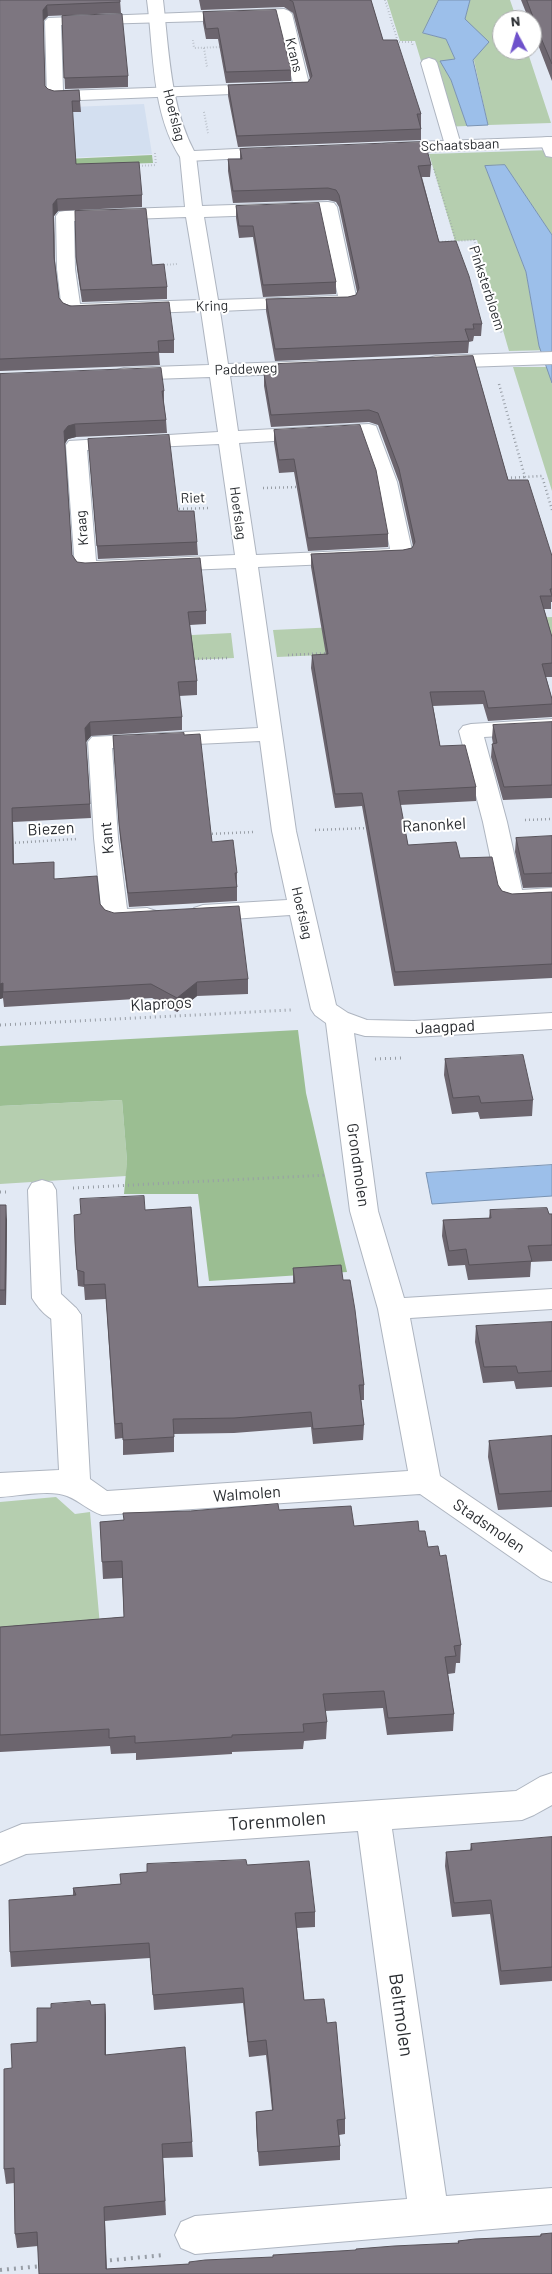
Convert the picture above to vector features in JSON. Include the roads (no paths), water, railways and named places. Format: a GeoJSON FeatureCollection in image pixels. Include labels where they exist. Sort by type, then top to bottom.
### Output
{"type":"FeatureCollection","features":[{"type":"Feature","properties":{"kind":"street","name":"Hoefslag"},"geometry":{"type":"LineString","coordinates":[[155,0],[167,93],[181,144],[188,156],[194,211],[210,306],[227,438],[284,831],[301,907],[332,1014]]}},
{"type":"Feature","properties":{"kind":"street","name":"Krans"},"geometry":{"type":"LineString","coordinates":[[284,14],[302,88],[55,96],[53,22],[158,19],[284,14]]}},
{"type":"Feature","properties":{"kind":"street"},"geometry":{"type":"LineString","coordinates":[[429,63],[453,145]]}},
{"type":"Feature","properties":{"kind":"street","name":"Schaatsbaan"},"geometry":{"type":"LineString","coordinates":[[370,148],[453,145],[550,145]]}},
{"type":"Feature","properties":{"kind":"street"},"geometry":{"type":"LineString","coordinates":[[188,156],[292,152]]}},
{"type":"Feature","properties":{"kind":"street","name":"Kring"},"geometry":{"type":"LineString","coordinates":[[328,207],[348,301],[71,310],[66,269],[65,216],[194,211],[328,207]]}},
{"type":"Feature","properties":{"kind":"street"},"geometry":{"type":"LineString","coordinates":[[414,363],[546,358]]}},
{"type":"Feature","properties":{"kind":"street","name":"Paddeweg"},"geometry":{"type":"LineString","coordinates":[[109,375],[335,366]]}},
{"type":"Feature","properties":{"kind":"street","name":"Kraag"},"geometry":{"type":"LineString","coordinates":[[369,430],[387,482],[402,555],[86,568],[76,446],[227,438],[369,430]]}},
{"type":"Feature","properties":{"kind":"street"},"geometry":{"type":"LineString","coordinates":[[552,726],[471,731],[495,822],[511,898],[552,896]]}},
{"type":"Feature","properties":{"kind":"street","name":"Kant"},"geometry":{"type":"LineString","coordinates":[[270,734],[100,742],[106,838],[115,917],[301,907]]}},
{"type":"Feature","properties":{"kind":"street","name":"Jaagpad"},"geometry":{"type":"LineString","coordinates":[[332,1014],[366,1028],[552,1021]]}},
{"type":"Feature","properties":{"kind":"street","name":"Grondmolen"},"geometry":{"type":"LineString","coordinates":[[332,1014],[364,1211],[394,1309],[426,1482]]}},
{"type":"Feature","properties":{"kind":"street"},"geometry":{"type":"LineString","coordinates":[[42,1190],[47,1298],[66,1314],[75,1485]]}},
{"type":"Feature","properties":{"kind":"street"},"geometry":{"type":"LineString","coordinates":[[394,1309],[552,1299]]}},
{"type":"Feature","properties":{"kind":"street","name":"Walmolen"},"geometry":{"type":"LineString","coordinates":[[0,1484],[53,1481],[75,1485],[102,1503],[426,1482]]}},
{"type":"Feature","properties":{"kind":"street","name":"Stadsmolen"},"geometry":{"type":"LineString","coordinates":[[426,1482],[552,1569]]}},
{"type":"Feature","properties":{"kind":"street","name":"Torenmolen"},"geometry":{"type":"LineString","coordinates":[[0,1850],[22,1839],[522,1805],[552,1787]]}},
{"type":"Feature","properties":{"kind":"street","name":"Beltmolen"},"geometry":{"type":"LineString","coordinates":[[373,1814],[429,2216]]}},
{"type":"Feature","properties":{"kind":"street"},"geometry":{"type":"LineString","coordinates":[[195,2235],[552,2206]]}},
{"type":"Feature","properties":{"kind":"water"},"geometry":{"type":"Polygon","coordinates":[[[439,0],[470,0],[465,19],[489,42],[473,60],[488,125],[467,126],[451,80],[440,61],[455,59],[446,39],[423,33],[439,0]]]}},
{"type":"Feature","properties":{"kind":"water"},"geometry":{"type":"Polygon","coordinates":[[[505,165],[552,235],[552,383],[539,346],[526,272],[485,166],[505,165]]]}},
{"type":"Feature","properties":{"kind":"water"},"geometry":{"type":"Polygon","coordinates":[[[552,1165],[552,1196],[432,1204],[426,1173],[552,1165]]]}}]}
